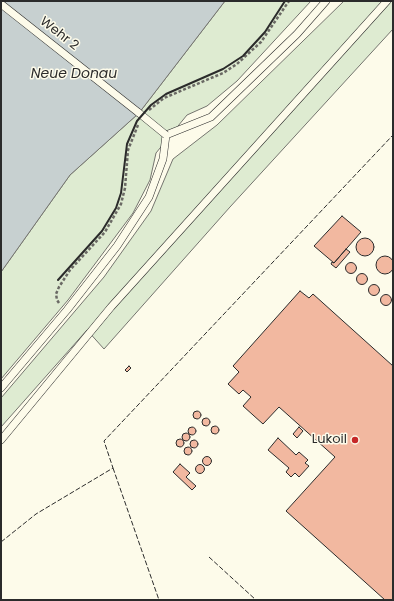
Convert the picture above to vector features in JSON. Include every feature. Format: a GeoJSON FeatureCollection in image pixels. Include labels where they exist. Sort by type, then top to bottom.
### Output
{"type":"FeatureCollection","features":[{"type":"Feature","properties":{"kind":"lane"},"geometry":{"type":"LineString","coordinates":[[1,388],[37,347],[117,246],[145,203],[163,159],[166,135],[211,117],[297,34],[326,1]]}},
{"type":"Feature","properties":{"kind":"lane"},"geometry":{"type":"LineString","coordinates":[[1,440],[111,307],[387,1]]}},
{"type":"Feature","properties":{"kind":"lane","name":"Wehr 2"},"geometry":{"type":"LineString","coordinates":[[1,4],[166,135]]}},
{"type":"Feature","properties":{"kind":"green space"},"geometry":{"type":"Polygon","coordinates":[[[225,1],[311,1],[237,81],[207,106],[187,115],[156,153],[150,180],[133,213],[68,300],[1,379],[1,272],[70,175],[139,113],[225,1]]]}},
{"type":"Feature","properties":{"kind":"green space"},"geometry":{"type":"Polygon","coordinates":[[[344,1],[393,1],[393,29],[230,207],[104,349],[87,330],[1,427],[1,398],[104,277],[151,211],[173,159],[217,125],[344,1]]]}},
{"type":"Feature","properties":{"kind":"water","name":"Neue Donau"},"geometry":{"type":"Polygon","coordinates":[[[1,1],[225,1],[139,113],[70,175],[1,272],[1,1]]]}},
{"type":"Feature","properties":{"kind":"building"},"geometry":{"type":"Polygon","coordinates":[[[342,216],[361,232],[334,263],[314,246],[342,216]]]}},
{"type":"Feature","properties":{"kind":"building"},"geometry":{"type":"Polygon","coordinates":[[[365,238],[371,241],[374,247],[371,253],[365,256],[359,253],[356,247],[359,241],[365,238]]]}},
{"type":"Feature","properties":{"kind":"building"},"geometry":{"type":"Polygon","coordinates":[[[346,249],[350,252],[336,268],[331,264],[332,262],[334,263],[346,249]]]}},
{"type":"Feature","properties":{"kind":"building"},"geometry":{"type":"Polygon","coordinates":[[[385,256],[391,259],[394,265],[391,271],[385,274],[379,271],[376,265],[379,259],[385,256]]]}},
{"type":"Feature","properties":{"kind":"building"},"geometry":{"type":"Polygon","coordinates":[[[351,262],[355,264],[357,268],[355,272],[351,274],[347,272],[345,268],[347,264],[351,262]]]}},
{"type":"Feature","properties":{"kind":"building"},"geometry":{"type":"Polygon","coordinates":[[[362,273],[366,275],[368,279],[366,283],[362,285],[358,283],[356,279],[358,275],[362,273]]]}},
{"type":"Feature","properties":{"kind":"building"},"geometry":{"type":"Polygon","coordinates":[[[374,284],[378,286],[380,290],[378,294],[374,296],[370,294],[368,290],[370,286],[374,284]]]}},
{"type":"Feature","properties":{"kind":"building","name":"Lukoil"},"geometry":{"type":"Polygon","coordinates":[[[300,291],[309,298],[313,294],[393,366],[393,600],[385,600],[286,511],[335,457],[279,407],[263,424],[243,406],[251,397],[243,390],[239,394],[228,384],[239,372],[233,366],[300,291]]]}},
{"type":"Feature","properties":{"kind":"building"},"geometry":{"type":"Polygon","coordinates":[[[386,294],[390,296],[392,300],[390,304],[386,306],[382,304],[380,300],[382,296],[386,294]]]}},
{"type":"Feature","properties":{"kind":"building"},"geometry":{"type":"Polygon","coordinates":[[[129,366],[131,368],[127,372],[125,370],[129,366]]]}},
{"type":"Feature","properties":{"kind":"building"},"geometry":{"type":"Polygon","coordinates":[[[197,411],[200,412],[200,418],[197,419],[194,418],[193,415],[194,412],[197,411]]]}},
{"type":"Feature","properties":{"kind":"building"},"geometry":{"type":"Polygon","coordinates":[[[206,418],[209,419],[209,425],[206,426],[203,425],[202,422],[203,419],[206,418]]]}},
{"type":"Feature","properties":{"kind":"building"},"geometry":{"type":"Polygon","coordinates":[[[215,426],[218,427],[218,433],[215,434],[212,433],[211,430],[212,427],[215,426]]]}},
{"type":"Feature","properties":{"kind":"building"},"geometry":{"type":"Polygon","coordinates":[[[192,427],[195,428],[195,434],[192,435],[189,434],[188,431],[189,428],[192,427]]]}},
{"type":"Feature","properties":{"kind":"building"},"geometry":{"type":"Polygon","coordinates":[[[299,427],[303,431],[297,438],[293,434],[299,427]]]}},
{"type":"Feature","properties":{"kind":"building"},"geometry":{"type":"Polygon","coordinates":[[[186,433],[189,434],[189,440],[186,441],[183,440],[182,437],[183,434],[186,433]]]}},
{"type":"Feature","properties":{"kind":"building"},"geometry":{"type":"Polygon","coordinates":[[[278,438],[296,455],[299,452],[308,460],[305,463],[309,466],[299,477],[295,473],[291,477],[286,472],[289,468],[268,450],[278,438]]]}},
{"type":"Feature","properties":{"kind":"building"},"geometry":{"type":"Polygon","coordinates":[[[180,439],[183,440],[183,446],[180,447],[177,446],[176,443],[177,440],[180,439]]]}},
{"type":"Feature","properties":{"kind":"building"},"geometry":{"type":"Polygon","coordinates":[[[194,440],[197,441],[197,447],[194,448],[191,447],[190,444],[191,441],[194,440]]]}},
{"type":"Feature","properties":{"kind":"building"},"geometry":{"type":"Polygon","coordinates":[[[188,447],[191,448],[191,454],[188,455],[185,454],[184,451],[185,448],[188,447]]]}},
{"type":"Feature","properties":{"kind":"building"},"geometry":{"type":"Polygon","coordinates":[[[205,457],[209,457],[211,461],[209,465],[205,465],[203,463],[203,459],[205,457]]]}},
{"type":"Feature","properties":{"kind":"building"},"geometry":{"type":"Polygon","coordinates":[[[180,464],[190,473],[186,477],[196,486],[192,490],[173,472],[180,464]]]}},
{"type":"Feature","properties":{"kind":"building"},"geometry":{"type":"Polygon","coordinates":[[[198,465],[202,465],[204,469],[202,473],[198,473],[196,471],[196,467],[198,465]]]}},
{"type":"Feature","properties":{"kind":"fence"},"geometry":{"type":"LineString","coordinates":[[1,542],[36,514],[113,468],[104,441],[393,135]]}},
{"type":"Feature","properties":{"kind":"fence"},"geometry":{"type":"LineString","coordinates":[[113,468],[159,600]]}},
{"type":"Feature","properties":{"kind":"fence"},"geometry":{"type":"LineString","coordinates":[[209,557],[256,600]]}},
{"type":"Feature","properties":{"kind":"wall"},"geometry":{"type":"LineString","coordinates":[[58,280],[102,231],[116,208],[121,193],[127,144],[137,121],[151,105],[166,94],[223,69],[243,56],[265,32],[285,1]]}},
{"type":"Feature","properties":{"kind":"place","name":"Lukoil"},"geometry":{"type":"Point","coordinates":[355,440]}}]}
